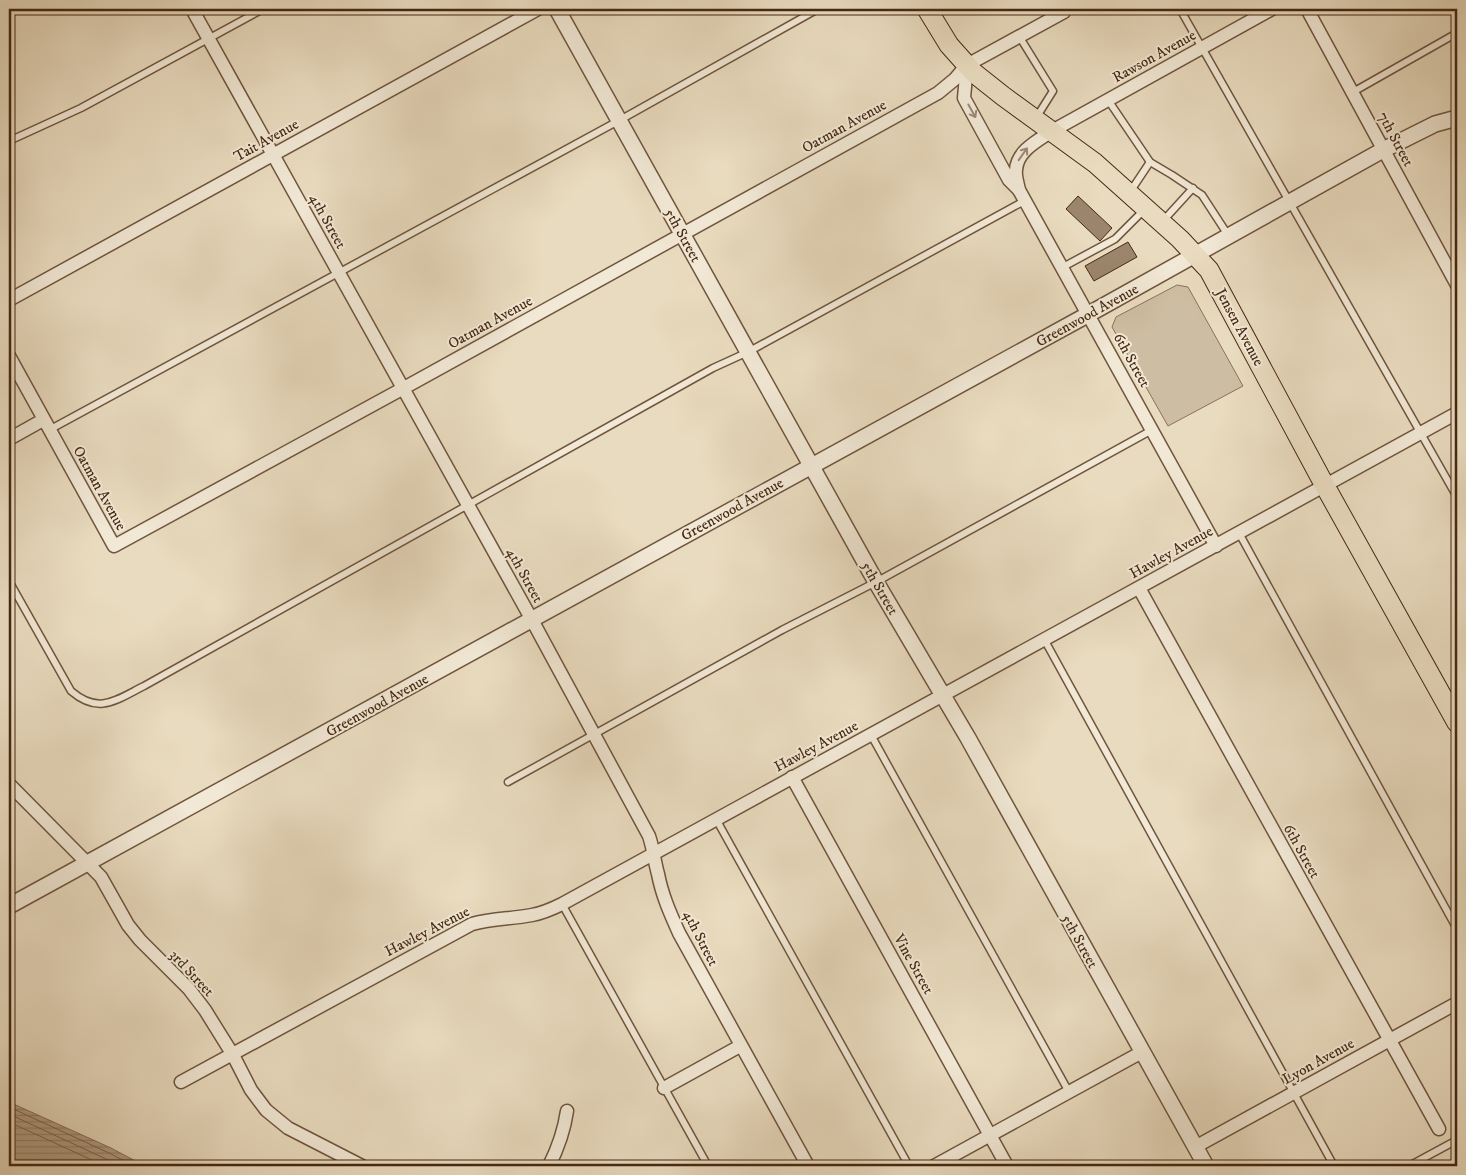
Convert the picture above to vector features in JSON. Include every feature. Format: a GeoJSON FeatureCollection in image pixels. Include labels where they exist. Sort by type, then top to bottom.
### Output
{"type":"FeatureCollection","features":[{"type":"Feature","properties":{"kind":"main road","name":"Jensen Avenue"},"geometry":{"type":"LineString","coordinates":[[928,9],[949,46],[967,65],[989,84],[1095,163],[1196,254],[1216,280],[1325,486],[1456,720]]}},
{"type":"Feature","properties":{"kind":"street","name":"4th Street"},"geometry":{"type":"LineString","coordinates":[[192,9],[532,620],[649,836],[655,852],[657,872],[665,904],[740,1046],[808,1166]]}},
{"type":"Feature","properties":{"kind":"street","name":"Tait Avenue"},"geometry":{"type":"LineString","coordinates":[[9,300],[538,9]]}},
{"type":"Feature","properties":{"kind":"street","name":"5th Street"},"geometry":{"type":"LineString","coordinates":[[557,9],[876,582],[968,738],[1206,1166]]}},
{"type":"Feature","properties":{"kind":"street","name":"Rawson Avenue"},"geometry":{"type":"LineString","coordinates":[[1052,130],[1272,9]]}},
{"type":"Feature","properties":{"kind":"street","name":"7th Street"},"geometry":{"type":"LineString","coordinates":[[1307,9],[1383,150],[1452,264],[1457,285]]}},
{"type":"Feature","properties":{"kind":"street","name":"Oatman Avenue"},"geometry":{"type":"LineString","coordinates":[[9,356],[114,546],[938,93],[955,79],[967,65],[1064,12]]}},
{"type":"Feature","properties":{"kind":"street","name":"6th Street"},"geometry":{"type":"LineString","coordinates":[[967,65],[964,98],[1009,180],[1023,195]]}},
{"type":"Feature","properties":{"kind":"street","name":"Greenwood Avenue"},"geometry":{"type":"LineString","coordinates":[[9,906],[1089,314],[1383,150],[1435,124],[1457,118]]}},
{"type":"Feature","properties":{"kind":"street","name":"6th Street"},"geometry":{"type":"LineString","coordinates":[[1052,130],[1029,146],[1022,154],[1015,172],[1023,195],[1216,546]]}},
{"type":"Feature","properties":{"kind":"street","name":"Hawley Avenue"},"geometry":{"type":"LineString","coordinates":[[181,1082],[472,924],[488,919],[531,916],[562,904],[1457,413]]}},
{"type":"Feature","properties":{"kind":"street"},"geometry":{"type":"LineString","coordinates":[[9,438],[46,425]]}},
{"type":"Feature","properties":{"kind":"street","name":"6th Street"},"geometry":{"type":"LineString","coordinates":[[1139,588],[1439,1129]]}},
{"type":"Feature","properties":{"kind":"street","name":"Vine Street"},"geometry":{"type":"LineString","coordinates":[[792,777],[1007,1166]]}},
{"type":"Feature","properties":{"kind":"street","name":"3rd Street"},"geometry":{"type":"LineString","coordinates":[[9,784],[101,877],[128,925],[140,940],[189,989],[205,1010],[233,1055],[251,1090],[266,1110],[288,1128],[362,1166]]}},
{"type":"Feature","properties":{"kind":"street","name":"Lyon Avenue"},"geometry":{"type":"LineString","coordinates":[[1195,1147],[1457,1004]]}},
{"type":"Feature","properties":{"kind":"street"},"geometry":{"type":"LineString","coordinates":[[664,1088],[740,1046]]}},
{"type":"Feature","properties":{"kind":"street"},"geometry":{"type":"LineString","coordinates":[[934,1166],[1142,1052]]}},
{"type":"Feature","properties":{"kind":"street"},"geometry":{"type":"LineString","coordinates":[[549,1166],[559,1146],[567,1112]]}},
{"type":"Feature","properties":{"kind":"lane"},"geometry":{"type":"LineString","coordinates":[[9,141],[81,108],[263,9]]}},
{"type":"Feature","properties":{"kind":"lane"},"geometry":{"type":"LineString","coordinates":[[46,425],[338,273],[620,120],[818,9]]}},
{"type":"Feature","properties":{"kind":"lane"},"geometry":{"type":"LineString","coordinates":[[1180,9],[1422,432],[1457,497]]}},
{"type":"Feature","properties":{"kind":"lane"},"geometry":{"type":"LineString","coordinates":[[1352,92],[1457,33]]}},
{"type":"Feature","properties":{"kind":"lane"},"geometry":{"type":"LineString","coordinates":[[1019,36],[1053,91],[1036,119]]}},
{"type":"Feature","properties":{"kind":"lane"},"geometry":{"type":"LineString","coordinates":[[1108,100],[1150,162],[1202,195],[1229,236]]}},
{"type":"Feature","properties":{"kind":"lane"},"geometry":{"type":"LineString","coordinates":[[1129,193],[1150,162]]}},
{"type":"Feature","properties":{"kind":"lane"},"geometry":{"type":"LineString","coordinates":[[1161,222],[1193,188]]}},
{"type":"Feature","properties":{"kind":"lane"},"geometry":{"type":"LineString","coordinates":[[9,581],[70,691],[89,703],[98,705],[110,703],[468,506],[713,368],[748,352],[1023,195]]}},
{"type":"Feature","properties":{"kind":"lane"},"geometry":{"type":"LineString","coordinates":[[1063,267],[1114,238],[1146,208]]}},
{"type":"Feature","properties":{"kind":"lane"},"geometry":{"type":"LineString","coordinates":[[508,782],[782,630],[876,582],[1152,430]]}},
{"type":"Feature","properties":{"kind":"lane"},"geometry":{"type":"LineString","coordinates":[[1239,533],[1457,928]]}},
{"type":"Feature","properties":{"kind":"lane"},"geometry":{"type":"LineString","coordinates":[[1044,639],[1334,1166]]}},
{"type":"Feature","properties":{"kind":"lane"},"geometry":{"type":"LineString","coordinates":[[871,735],[1069,1092]]}},
{"type":"Feature","properties":{"kind":"lane"},"geometry":{"type":"LineString","coordinates":[[716,819],[909,1166]]}},
{"type":"Feature","properties":{"kind":"lane"},"geometry":{"type":"LineString","coordinates":[[562,904],[708,1166]]}},
{"type":"Feature","properties":{"kind":"lane"},"geometry":{"type":"LineString","coordinates":[[1409,1166],[1457,1140]]}},
{"type":"Feature","properties":{"kind":"shaded area"},"geometry":{"type":"Polygon","coordinates":[[[1177,285],[1188,287],[1243,386],[1168,426],[1112,327],[1116,317],[1177,285]]]}},
{"type":"Feature","properties":{"kind":"water"},"geometry":{"type":"Polygon","coordinates":[[[9,1102],[111,1148],[145,1166],[9,1166],[9,1102]]]}},
{"type":"Feature","properties":{"kind":"building"},"geometry":{"type":"Polygon","coordinates":[[[1078,196],[1112,228],[1100,241],[1066,209],[1078,196]]]}},
{"type":"Feature","properties":{"kind":"building"},"geometry":{"type":"Polygon","coordinates":[[[1128,242],[1137,257],[1094,281],[1085,266],[1128,242]]]}}]}
